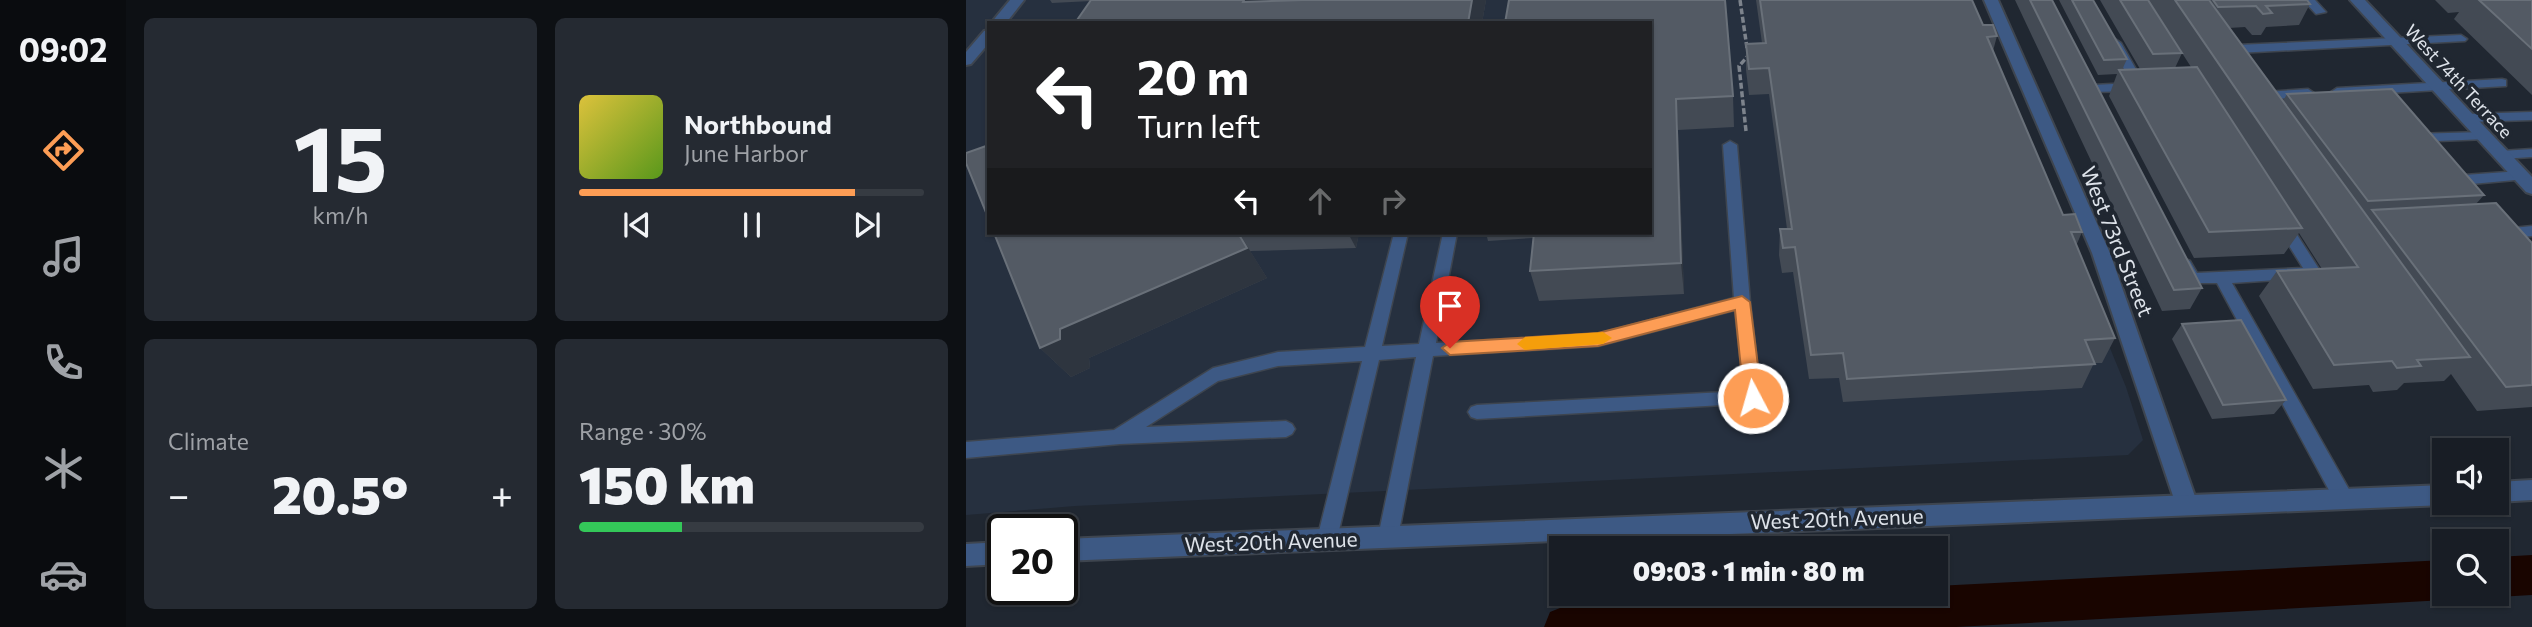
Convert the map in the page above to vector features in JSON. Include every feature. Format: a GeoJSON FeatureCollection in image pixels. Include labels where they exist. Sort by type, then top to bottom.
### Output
{"type":"FeatureCollection","features":[{"type":"Feature","properties":{"kind":"street"},"geometry":{"type":"LineString","coordinates":[[1000,21],[1017,0]]}},
{"type":"Feature","properties":{"kind":"street","name":"West 73rd Street"},"geometry":{"type":"LineString","coordinates":[[1991,0],[2101,253],[2187,505]]}},
{"type":"Feature","properties":{"kind":"street","name":"West 74th Terrace"},"geometry":{"type":"LineString","coordinates":[[2357,0],[2527,182]]}},
{"type":"Feature","properties":{"kind":"street"},"geometry":{"type":"LineString","coordinates":[[966,61],[987,36]]}},
{"type":"Feature","properties":{"kind":"street"},"geometry":{"type":"LineString","coordinates":[[2509,491],[2532,490]]}},
{"type":"Feature","properties":{"kind":"street","name":"West 20th Avenue"},"geometry":{"type":"LineString","coordinates":[[1078,549],[2432,496]]}},
{"type":"Feature","properties":{"kind":"street"},"geometry":{"type":"LineString","coordinates":[[966,555],[987,554]]}},
{"type":"Feature","properties":{"kind":"lane"},"geometry":{"type":"LineString","coordinates":[[2309,0],[2320,12]]}},
{"type":"Feature","properties":{"kind":"lane"},"geometry":{"type":"LineString","coordinates":[[2093,89],[2146,86],[2108,33]]}},
{"type":"Feature","properties":{"kind":"lane"},"geometry":{"type":"LineString","coordinates":[[2237,48],[2461,39]]}},
{"type":"Feature","properties":{"kind":"lane"},"geometry":{"type":"LineString","coordinates":[[2265,96],[2502,83]]}},
{"type":"Feature","properties":{"kind":"lane"},"geometry":{"type":"LineString","coordinates":[[2467,118],[2532,116]]}},
{"type":"Feature","properties":{"kind":"lane"},"geometry":{"type":"LineString","coordinates":[[2407,138],[2483,136]]}},
{"type":"Feature","properties":{"kind":"lane"},"geometry":{"type":"LineString","coordinates":[[1478,412],[1753,398],[1742,302],[1730,145]]}},
{"type":"Feature","properties":{"kind":"lane"},"geometry":{"type":"LineString","coordinates":[[2501,155],[2532,153]]}},
{"type":"Feature","properties":{"kind":"lane"},"geometry":{"type":"LineString","coordinates":[[2443,181],[2527,182]]}},
{"type":"Feature","properties":{"kind":"lane"},"geometry":{"type":"LineString","coordinates":[[2180,256],[2192,279],[2314,272],[2272,206]]}},
{"type":"Feature","properties":{"kind":"lane"},"geometry":{"type":"LineString","coordinates":[[2489,235],[2532,231]]}},
{"type":"Feature","properties":{"kind":"lane"},"geometry":{"type":"LineString","coordinates":[[1327,539],[1401,235]]}},
{"type":"Feature","properties":{"kind":"lane"},"geometry":{"type":"LineString","coordinates":[[1388,537],[1450,235]]}},
{"type":"Feature","properties":{"kind":"lane"},"geometry":{"type":"LineString","coordinates":[[2222,278],[2344,499]]}},
{"type":"Feature","properties":{"kind":"lane"},"geometry":{"type":"LineString","coordinates":[[1117,436],[1213,375],[1278,359],[1598,340],[1742,302]]}},
{"type":"Feature","properties":{"kind":"lane"},"geometry":{"type":"LineString","coordinates":[[966,450],[1117,436],[1286,429]]}},
{"type":"Feature","properties":{"kind":"path"},"geometry":{"type":"LineString","coordinates":[[1730,145],[1746,136],[1739,66],[1748,57],[1740,0]]}},
{"type":"Feature","properties":{"kind":"shaded area"},"geometry":{"type":"Polygon","coordinates":[[[966,0],[1967,0],[2126,387],[2143,440],[2128,455],[1075,506],[966,515],[966,0]]]}},
{"type":"Feature","properties":{"kind":"building"},"geometry":{"type":"Polygon","coordinates":[[[1091,0],[1472,0],[1468,21],[1076,21],[1091,0]]]}},
{"type":"Feature","properties":{"kind":"building"},"geometry":{"type":"Polygon","coordinates":[[[1509,0],[1725,0],[1733,96],[1676,99],[1681,263],[1530,271],[1534,235],[1652,235],[1652,21],[1505,21],[1509,0]]]}},
{"type":"Feature","properties":{"kind":"building"},"geometry":{"type":"Polygon","coordinates":[[[1760,0],[1972,0],[1983,25],[1993,25],[1997,36],[1987,37],[2063,215],[2075,214],[2082,232],[2071,232],[2115,338],[2085,340],[2095,364],[1847,379],[1843,353],[1811,355],[1795,247],[1783,248],[1780,229],[1792,229],[1769,68],[1749,69],[1746,44],[1766,43],[1760,0]]]}},
{"type":"Feature","properties":{"kind":"building"},"geometry":{"type":"Polygon","coordinates":[[[2030,0],[2052,0],[2202,288],[2174,290],[2030,0]]]}},
{"type":"Feature","properties":{"kind":"building"},"geometry":{"type":"Polygon","coordinates":[[[2072,0],[2093,0],[2127,59],[2104,60],[2072,0]]]}},
{"type":"Feature","properties":{"kind":"building"},"geometry":{"type":"Polygon","coordinates":[[[2120,0],[2148,0],[2182,53],[2153,54],[2120,0]]]}},
{"type":"Feature","properties":{"kind":"building"},"geometry":{"type":"Polygon","coordinates":[[[2175,0],[2209,0],[2470,357],[2417,360],[2421,366],[2397,368],[2392,361],[2334,365],[2277,271],[2358,267],[2175,0]]]}},
{"type":"Feature","properties":{"kind":"building"},"geometry":{"type":"Polygon","coordinates":[[[2213,0],[2307,0],[2310,4],[2266,6],[2272,13],[2263,14],[2256,6],[2218,7],[2213,0]]]}},
{"type":"Feature","properties":{"kind":"building"},"geometry":{"type":"Polygon","coordinates":[[[2479,0],[2532,0],[2532,49],[2479,0]]]}},
{"type":"Feature","properties":{"kind":"building"},"geometry":{"type":"Polygon","coordinates":[[[2197,67],[2302,228],[2209,232],[2119,70],[2197,67]]]}},
{"type":"Feature","properties":{"kind":"building"},"geometry":{"type":"Polygon","coordinates":[[[2392,89],[2484,195],[2368,201],[2287,94],[2392,89]]]}},
{"type":"Feature","properties":{"kind":"building"},"geometry":{"type":"Polygon","coordinates":[[[987,146],[987,215],[966,163],[966,153],[987,146]]]}},
{"type":"Feature","properties":{"kind":"building"},"geometry":{"type":"Polygon","coordinates":[[[2496,203],[2532,243],[2532,385],[2506,387],[2372,210],[2496,203]]]}},
{"type":"Feature","properties":{"kind":"building"},"geometry":{"type":"Polygon","coordinates":[[[995,235],[1239,235],[1247,248],[1060,329],[1060,339],[1040,348],[995,235]]]}},
{"type":"Feature","properties":{"kind":"building"},"geometry":{"type":"Polygon","coordinates":[[[2241,320],[2286,400],[2223,405],[2182,324],[2241,320]]]}},
{"type":"Feature","properties":{"kind":"waterway"},"geometry":{"type":"LineString","coordinates":[[2509,576],[2532,575]]}},
{"type":"Feature","properties":{"kind":"waterway"},"geometry":{"type":"LineString","coordinates":[[1565,627],[2432,581]]}},
{"type":"Feature","properties":{"kind":"slow traffic"},"geometry":{"type":"LineString","coordinates":[[1525,344],[1603,338]]}},
{"type":"Feature","properties":{"kind":"route"},"geometry":{"type":"LineString","coordinates":[[1450,348],[1598,340],[1742,302],[1753,398]]}}]}
